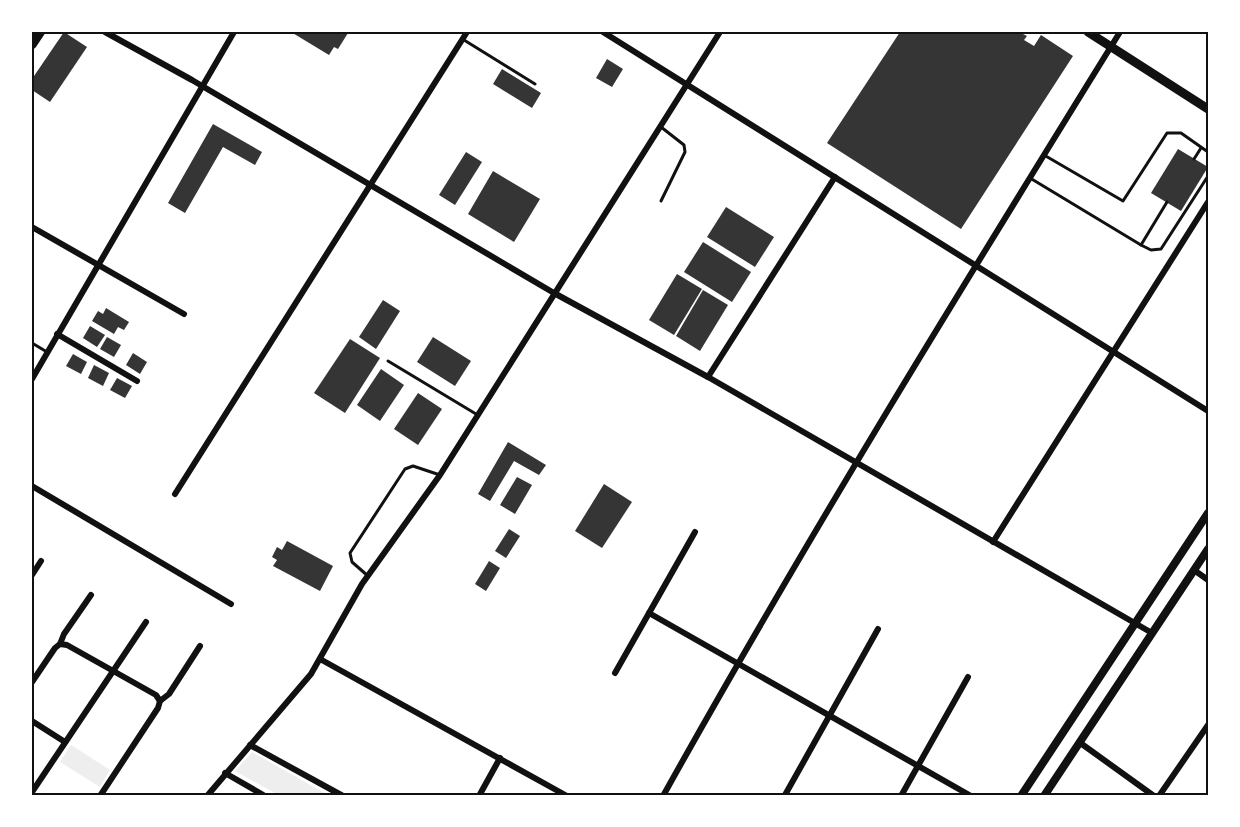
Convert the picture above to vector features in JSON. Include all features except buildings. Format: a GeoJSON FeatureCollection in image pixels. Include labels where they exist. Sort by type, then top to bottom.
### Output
{"type":"FeatureCollection","features":[{"type":"Feature","properties":{"kind":"main road"},"geometry":{"type":"LineString","coordinates":[[32,44],[40,32]]}},
{"type":"Feature","properties":{"kind":"main road"},"geometry":{"type":"LineString","coordinates":[[1088,32],[1209,109]]}},
{"type":"Feature","properties":{"kind":"street"},"geometry":{"type":"LineString","coordinates":[[105,32],[202,86],[554,292],[708,377],[1152,633]]}},
{"type":"Feature","properties":{"kind":"street"},"geometry":{"type":"LineString","coordinates":[[32,379],[234,32]]}},
{"type":"Feature","properties":{"kind":"street"},"geometry":{"type":"LineString","coordinates":[[175,494],[467,32]]}},
{"type":"Feature","properties":{"kind":"street"},"geometry":{"type":"LineString","coordinates":[[603,32],[1209,411]]}},
{"type":"Feature","properties":{"kind":"street"},"geometry":{"type":"LineString","coordinates":[[207,795],[303,684],[320,659],[368,576],[440,475],[720,32]]}},
{"type":"Feature","properties":{"kind":"street"},"geometry":{"type":"LineString","coordinates":[[663,795],[737,663],[855,462],[1120,32]]}},
{"type":"Feature","properties":{"kind":"street"},"geometry":{"type":"LineString","coordinates":[[708,377],[835,177]]}},
{"type":"Feature","properties":{"kind":"street"},"geometry":{"type":"LineString","coordinates":[[993,542],[1209,202]]}},
{"type":"Feature","properties":{"kind":"street"},"geometry":{"type":"LineString","coordinates":[[32,227],[184,314]]}},
{"type":"Feature","properties":{"kind":"street"},"geometry":{"type":"LineString","coordinates":[[57,334],[137,381]]}},
{"type":"Feature","properties":{"kind":"street"},"geometry":{"type":"LineString","coordinates":[[32,486],[231,604]]}},
{"type":"Feature","properties":{"kind":"street"},"geometry":{"type":"LineString","coordinates":[[1021,795],[1209,513]]}},
{"type":"Feature","properties":{"kind":"street"},"geometry":{"type":"LineString","coordinates":[[615,673],[695,532]]}},
{"type":"Feature","properties":{"kind":"street"},"geometry":{"type":"LineString","coordinates":[[1044,795],[1209,549]]}},
{"type":"Feature","properties":{"kind":"street"},"geometry":{"type":"LineString","coordinates":[[32,575],[41,561]]}},
{"type":"Feature","properties":{"kind":"street"},"geometry":{"type":"LineString","coordinates":[[1194,570],[1209,580]]}},
{"type":"Feature","properties":{"kind":"street"},"geometry":{"type":"LineString","coordinates":[[32,682],[60,644],[64,634],[91,595]]}},
{"type":"Feature","properties":{"kind":"street"},"geometry":{"type":"LineString","coordinates":[[649,613],[971,795]]}},
{"type":"Feature","properties":{"kind":"street"},"geometry":{"type":"LineString","coordinates":[[32,792],[146,622]]}},
{"type":"Feature","properties":{"kind":"street"},"geometry":{"type":"LineString","coordinates":[[785,795],[878,629]]}},
{"type":"Feature","properties":{"kind":"street"},"geometry":{"type":"LineString","coordinates":[[60,644],[67,645],[156,695],[160,701]]}},
{"type":"Feature","properties":{"kind":"street"},"geometry":{"type":"LineString","coordinates":[[100,795],[158,708],[160,701],[169,693],[200,646]]}},
{"type":"Feature","properties":{"kind":"street"},"geometry":{"type":"LineString","coordinates":[[320,659],[567,795]]}},
{"type":"Feature","properties":{"kind":"street"},"geometry":{"type":"LineString","coordinates":[[901,795],[968,677]]}},
{"type":"Feature","properties":{"kind":"street"},"geometry":{"type":"LineString","coordinates":[[32,721],[65,742]]}},
{"type":"Feature","properties":{"kind":"street"},"geometry":{"type":"LineString","coordinates":[[1159,795],[1209,724]]}},
{"type":"Feature","properties":{"kind":"street"},"geometry":{"type":"LineString","coordinates":[[1079,742],[1154,795]]}},
{"type":"Feature","properties":{"kind":"street"},"geometry":{"type":"LineString","coordinates":[[250,745],[342,795]]}},
{"type":"Feature","properties":{"kind":"street"},"geometry":{"type":"LineString","coordinates":[[479,795],[500,758]]}},
{"type":"Feature","properties":{"kind":"street"},"geometry":{"type":"LineString","coordinates":[[225,773],[265,795]]}},
{"type":"Feature","properties":{"kind":"lane"},"geometry":{"type":"LineString","coordinates":[[462,39],[535,84]]}},
{"type":"Feature","properties":{"kind":"lane"},"geometry":{"type":"LineString","coordinates":[[660,126],[684,145],[685,152],[661,201]]}},
{"type":"Feature","properties":{"kind":"lane"},"geometry":{"type":"LineString","coordinates":[[1044,154],[1123,201],[1167,133],[1181,133],[1209,152]]}},
{"type":"Feature","properties":{"kind":"lane"},"geometry":{"type":"LineString","coordinates":[[1194,159],[1201,147]]}},
{"type":"Feature","properties":{"kind":"lane"},"geometry":{"type":"LineString","coordinates":[[1030,178],[1151,250],[1161,249],[1209,176]]}},
{"type":"Feature","properties":{"kind":"lane"},"geometry":{"type":"LineString","coordinates":[[1141,245],[1167,202]]}},
{"type":"Feature","properties":{"kind":"lane"},"geometry":{"type":"LineString","coordinates":[[32,343],[47,352]]}},
{"type":"Feature","properties":{"kind":"lane"},"geometry":{"type":"LineString","coordinates":[[388,361],[477,415]]}},
{"type":"Feature","properties":{"kind":"lane"},"geometry":{"type":"LineString","coordinates":[[368,576],[352,562],[350,553],[405,469],[413,466],[440,475]]}},
{"type":"Feature","properties":{"kind":"shaded area"},"geometry":{"type":"Polygon","coordinates":[[[71,745],[110,770],[100,787],[60,762],[71,745]]]}},
{"type":"Feature","properties":{"kind":"shaded area"},"geometry":{"type":"Polygon","coordinates":[[[252,752],[328,795],[278,795],[235,771],[252,752]]]}}]}
